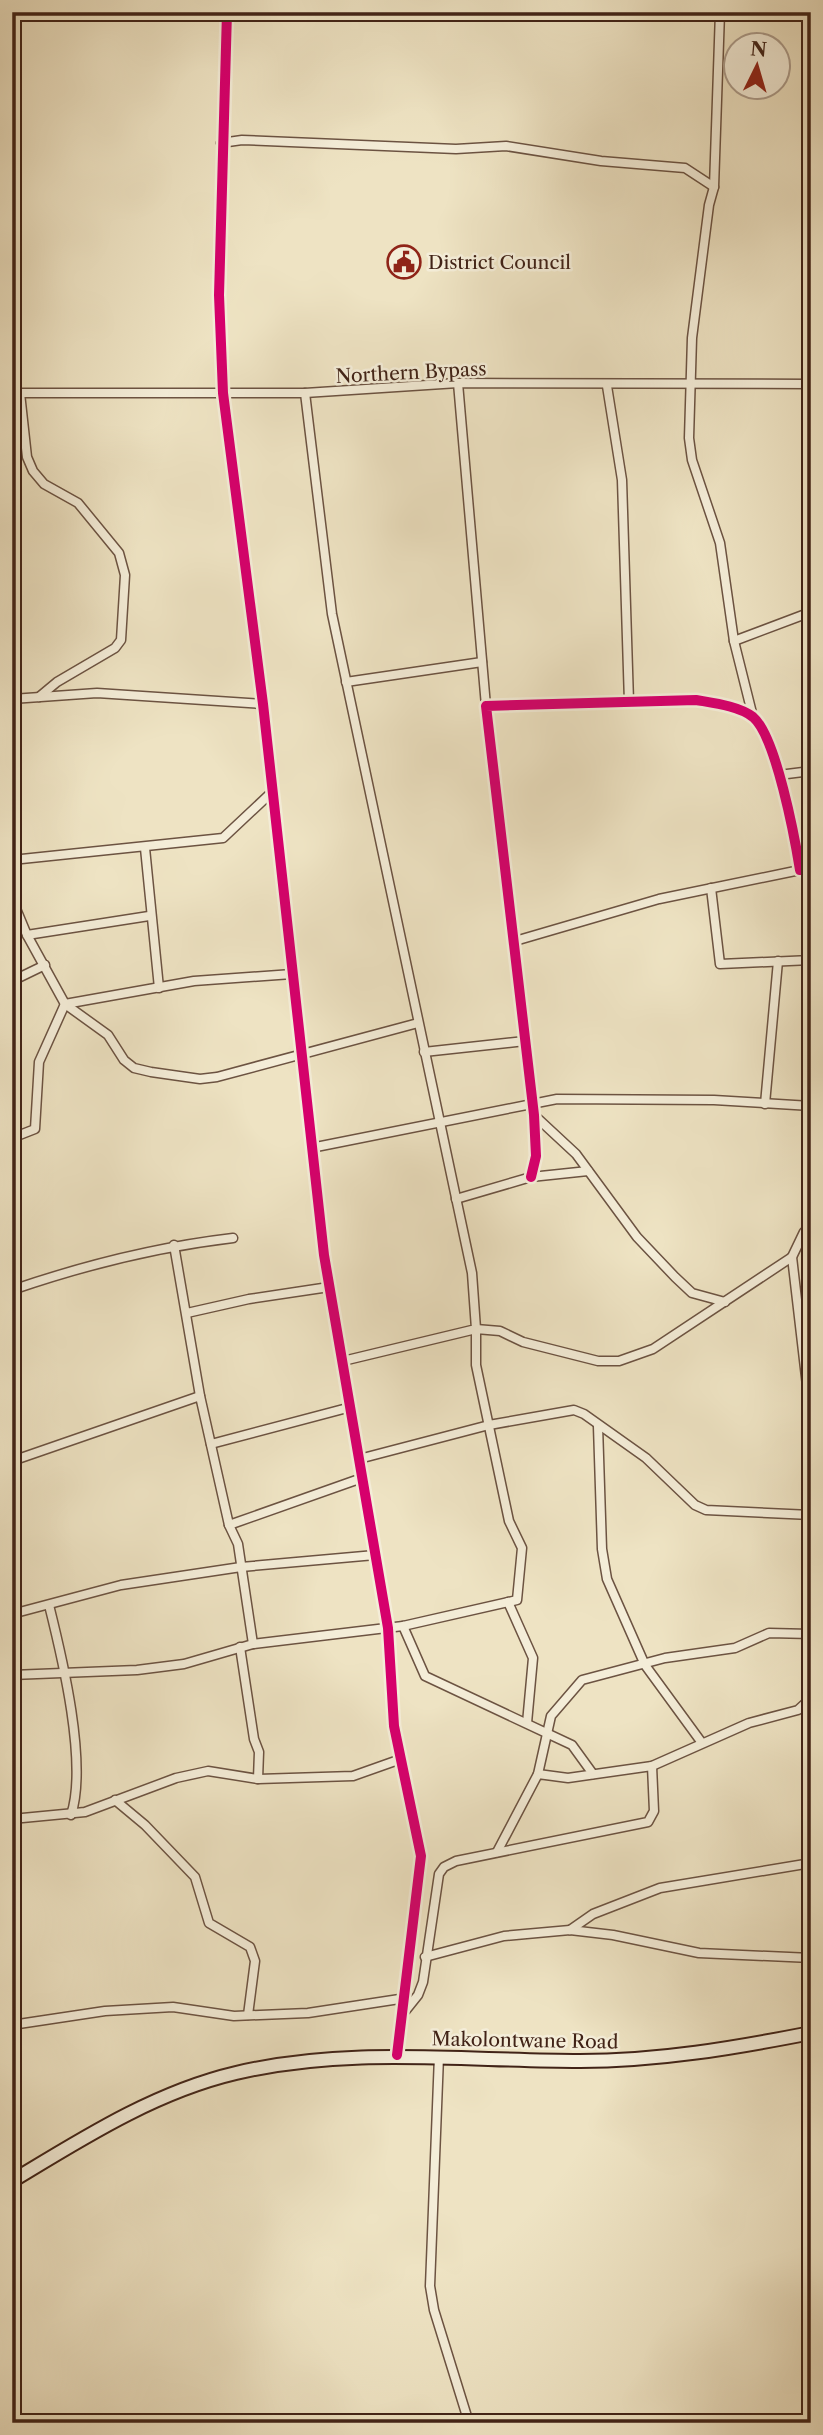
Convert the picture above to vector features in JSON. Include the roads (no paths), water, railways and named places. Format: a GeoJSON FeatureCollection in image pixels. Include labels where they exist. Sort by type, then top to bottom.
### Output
{"type":"FeatureCollection","features":[{"type":"Feature","properties":{"kind":"main road","name":"Makolontwane Road"},"geometry":{"type":"LineString","coordinates":[[12,2181],[136,2110],[191,2086],[236,2073],[287,2063],[397,2055],[579,2061],[639,2060],[733,2048],[811,2033]]}},
{"type":"Feature","properties":{"kind":"street"},"geometry":{"type":"LineString","coordinates":[[227,12],[221,143],[219,295],[223,393],[263,704],[311,1148],[329,1287],[388,1628],[394,1726],[421,1856],[406,1998],[397,2055]]}},
{"type":"Feature","properties":{"kind":"street"},"geometry":{"type":"LineString","coordinates":[[720,12],[714,187],[709,205],[688,384],[692,460],[720,543],[734,641],[753,717],[766,739],[789,806],[800,870]]}},
{"type":"Feature","properties":{"kind":"street"},"geometry":{"type":"LineString","coordinates":[[221,143],[242,140],[456,149],[506,146],[601,161],[685,168],[714,187]]}},
{"type":"Feature","properties":{"kind":"street"},"geometry":{"type":"LineString","coordinates":[[458,383],[486,706],[534,1115],[536,1156],[531,1177]]}},
{"type":"Feature","properties":{"kind":"street","name":"Northern Bypass"},"geometry":{"type":"LineString","coordinates":[[16,393],[305,393],[458,383],[607,386],[811,384]]}},
{"type":"Feature","properties":{"kind":"street"},"geometry":{"type":"LineString","coordinates":[[607,386],[622,480],[629,702]]}},
{"type":"Feature","properties":{"kind":"street"},"geometry":{"type":"LineString","coordinates":[[16,393],[27,457],[33,471],[44,484],[78,503],[119,553],[125,575],[121,640],[115,648],[57,682],[39,698]]}},
{"type":"Feature","properties":{"kind":"street"},"geometry":{"type":"LineString","coordinates":[[12,1675],[137,1670],[184,1664],[254,1644],[403,1626],[508,1602],[519,1597],[523,1555],[509,1521],[474,1357],[476,1329],[472,1273],[332,614],[305,393]]}},
{"type":"Feature","properties":{"kind":"street"},"geometry":{"type":"LineString","coordinates":[[734,641],[811,612]]}},
{"type":"Feature","properties":{"kind":"street"},"geometry":{"type":"LineString","coordinates":[[346,682],[482,662]]}},
{"type":"Feature","properties":{"kind":"street"},"geometry":{"type":"LineString","coordinates":[[12,699],[97,693],[263,704]]}},
{"type":"Feature","properties":{"kind":"street"},"geometry":{"type":"LineString","coordinates":[[486,706],[696,700],[717,703],[753,717]]}},
{"type":"Feature","properties":{"kind":"street"},"geometry":{"type":"LineString","coordinates":[[779,775],[811,771]]}},
{"type":"Feature","properties":{"kind":"street"},"geometry":{"type":"LineString","coordinates":[[12,860],[223,838],[272,792]]}},
{"type":"Feature","properties":{"kind":"street"},"geometry":{"type":"LineString","coordinates":[[145,848],[149,916],[159,988]]}},
{"type":"Feature","properties":{"kind":"street"},"geometry":{"type":"LineString","coordinates":[[515,940],[659,899],[811,869]]}},
{"type":"Feature","properties":{"kind":"street"},"geometry":{"type":"LineString","coordinates":[[711,888],[720,964],[811,960]]}},
{"type":"Feature","properties":{"kind":"street"},"geometry":{"type":"LineString","coordinates":[[12,899],[27,935],[65,1004],[108,1035],[124,1060],[134,1068],[200,1079],[233,1074],[301,1053],[418,1023]]}},
{"type":"Feature","properties":{"kind":"street"},"geometry":{"type":"LineString","coordinates":[[27,935],[149,916]]}},
{"type":"Feature","properties":{"kind":"street"},"geometry":{"type":"LineString","coordinates":[[765,1104],[778,961]]}},
{"type":"Feature","properties":{"kind":"street"},"geometry":{"type":"LineString","coordinates":[[12,981],[45,965]]}},
{"type":"Feature","properties":{"kind":"street"},"geometry":{"type":"LineString","coordinates":[[65,1004],[194,981],[292,974]]}},
{"type":"Feature","properties":{"kind":"street"},"geometry":{"type":"LineString","coordinates":[[12,1138],[35,1129],[39,1062],[65,1004]]}},
{"type":"Feature","properties":{"kind":"street"},"geometry":{"type":"LineString","coordinates":[[424,1052],[525,1041]]}},
{"type":"Feature","properties":{"kind":"street"},"geometry":{"type":"LineString","coordinates":[[311,1148],[531,1104],[603,1097],[811,1106]]}},
{"type":"Feature","properties":{"kind":"street"},"geometry":{"type":"LineString","coordinates":[[534,1115],[560,1138],[637,1237],[675,1277],[692,1293],[724,1302]]}},
{"type":"Feature","properties":{"kind":"street"},"geometry":{"type":"LineString","coordinates":[[456,1199],[531,1177],[588,1171]]}},
{"type":"Feature","properties":{"kind":"street"},"geometry":{"type":"LineString","coordinates":[[342,1361],[476,1329],[500,1331],[523,1342],[607,1362],[653,1349],[792,1257],[804,1232],[811,1230]]}},
{"type":"Feature","properties":{"kind":"street"},"geometry":{"type":"LineString","coordinates":[[12,1290],[92,1263],[174,1245],[233,1238]]}},
{"type":"Feature","properties":{"kind":"street"},"geometry":{"type":"LineString","coordinates":[[174,1245],[200,1396],[229,1525],[238,1544],[254,1644]]}},
{"type":"Feature","properties":{"kind":"street"},"geometry":{"type":"LineString","coordinates":[[792,1257],[811,1420]]}},
{"type":"Feature","properties":{"kind":"street"},"geometry":{"type":"LineString","coordinates":[[187,1314],[249,1299],[329,1287]]}},
{"type":"Feature","properties":{"kind":"street"},"geometry":{"type":"LineString","coordinates":[[12,1461],[200,1396]]}},
{"type":"Feature","properties":{"kind":"street"},"geometry":{"type":"LineString","coordinates":[[211,1444],[351,1407]]}},
{"type":"Feature","properties":{"kind":"street"},"geometry":{"type":"LineString","coordinates":[[359,1459],[489,1425],[566,1410],[584,1413],[598,1426],[646,1458],[695,1505],[706,1510],[811,1515]]}},
{"type":"Feature","properties":{"kind":"street"},"geometry":{"type":"LineString","coordinates":[[598,1426],[604,1564],[607,1578],[645,1665],[702,1743]]}},
{"type":"Feature","properties":{"kind":"street"},"geometry":{"type":"LineString","coordinates":[[229,1525],[362,1478]]}},
{"type":"Feature","properties":{"kind":"street"},"geometry":{"type":"LineString","coordinates":[[12,1614],[121,1585],[241,1567],[375,1555]]}},
{"type":"Feature","properties":{"kind":"street"},"geometry":{"type":"LineString","coordinates":[[508,1602],[533,1658],[527,1723]]}},
{"type":"Feature","properties":{"kind":"street"},"geometry":{"type":"LineString","coordinates":[[49,1605],[66,1673],[76,1796],[71,1815]]}},
{"type":"Feature","properties":{"kind":"street"},"geometry":{"type":"LineString","coordinates":[[403,1626],[425,1675],[572,1745],[583,1756],[593,1774]]}},
{"type":"Feature","properties":{"kind":"street"},"geometry":{"type":"LineString","coordinates":[[497,1852],[538,1774],[551,1716],[576,1684],[645,1665],[735,1648],[769,1633],[811,1634]]}},
{"type":"Feature","properties":{"kind":"street"},"geometry":{"type":"LineString","coordinates":[[240,1647],[254,1739],[259,1752],[258,1779]]}},
{"type":"Feature","properties":{"kind":"street"},"geometry":{"type":"LineString","coordinates":[[538,1774],[568,1779],[652,1766],[749,1723],[798,1710],[811,1698]]}},
{"type":"Feature","properties":{"kind":"street"},"geometry":{"type":"LineString","coordinates":[[12,1819],[71,1815],[176,1778],[208,1771],[258,1779],[359,1775],[380,1764],[401,1759]]}},
{"type":"Feature","properties":{"kind":"street"},"geometry":{"type":"LineString","coordinates":[[404,2012],[418,1995],[439,1874],[444,1867],[456,1861],[648,1822],[654,1811],[652,1766]]}},
{"type":"Feature","properties":{"kind":"street"},"geometry":{"type":"LineString","coordinates":[[115,1800],[145,1825],[195,1877],[209,1923],[250,1947],[255,1961],[248,2015]]}},
{"type":"Feature","properties":{"kind":"street"},"geometry":{"type":"LineString","coordinates":[[570,1930],[593,1914],[660,1888],[760,1869],[811,1863]]}},
{"type":"Feature","properties":{"kind":"street"},"geometry":{"type":"LineString","coordinates":[[425,1957],[504,1936],[570,1930],[613,1935],[699,1953],[811,1958]]}},
{"type":"Feature","properties":{"kind":"street"},"geometry":{"type":"LineString","coordinates":[[12,2025],[105,2011],[173,2007],[221,2015],[308,2013],[406,1998]]}},
{"type":"Feature","properties":{"kind":"street"},"geometry":{"type":"LineString","coordinates":[[439,2056],[430,2286],[434,2310],[469,2423]]}},
{"type":"Feature","properties":{"kind":"place","name":"District Council"},"geometry":{"type":"Point","coordinates":[404,262]}}]}
